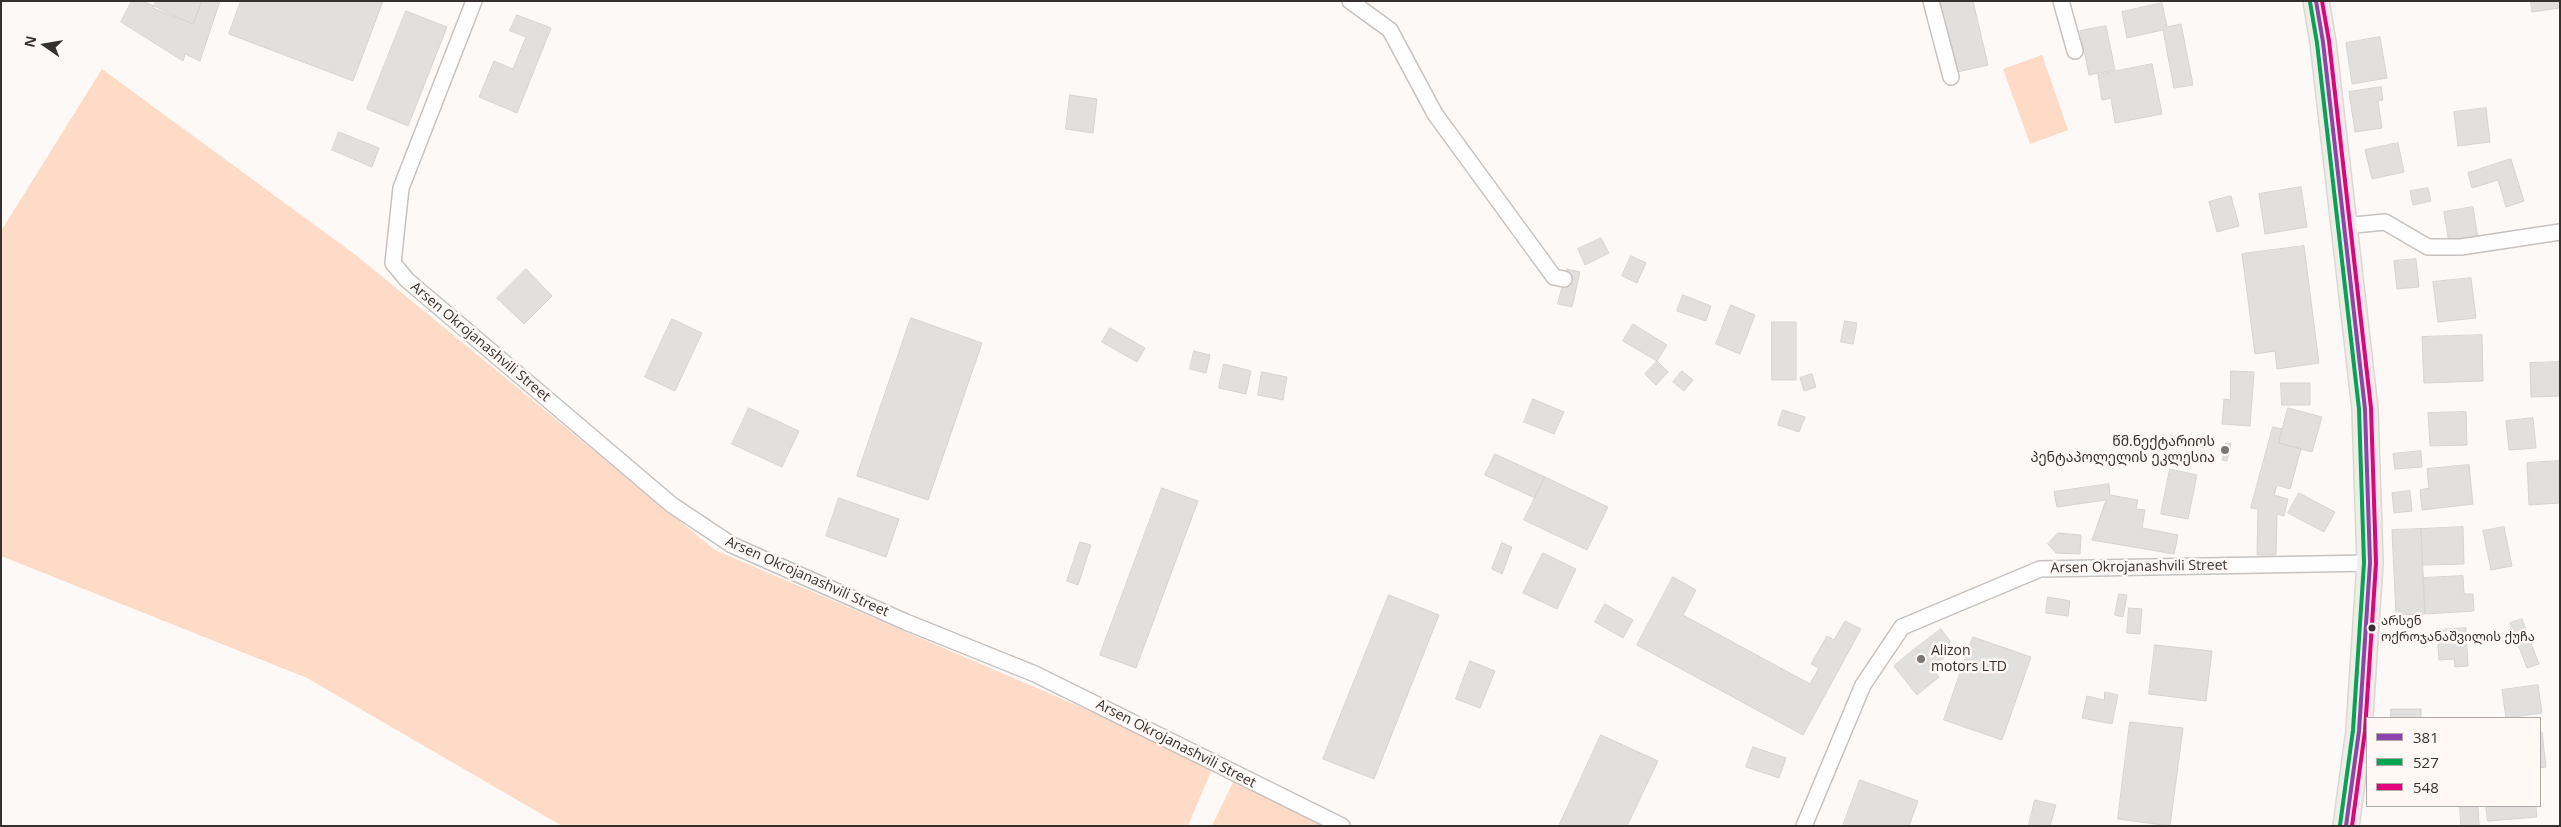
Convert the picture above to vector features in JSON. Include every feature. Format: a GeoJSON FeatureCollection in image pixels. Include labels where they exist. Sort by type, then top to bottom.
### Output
{"type":"FeatureCollection","features":[{"type":"Feature","properties":{"kind":"highway"},"geometry":{"type":"LineString","coordinates":[[2316,1],[2323,42],[2366,409],[2370,563],[2359,731],[2346,826]]}},
{"type":"Feature","properties":{"kind":"street","name":"Arsen Okrojanashvili Street"},"geometry":{"type":"LineString","coordinates":[[474,1],[402,188],[392,263],[407,280],[672,505],[732,545],[906,622],[1035,674],[1342,826]]}},
{"type":"Feature","properties":{"kind":"street"},"geometry":{"type":"LineString","coordinates":[[1350,1],[1390,30],[1435,114],[1554,277],[1564,279]]}},
{"type":"Feature","properties":{"kind":"street"},"geometry":{"type":"LineString","coordinates":[[1931,1],[1950,77]]}},
{"type":"Feature","properties":{"kind":"street"},"geometry":{"type":"LineString","coordinates":[[2061,1],[2075,51]]}},
{"type":"Feature","properties":{"kind":"street"},"geometry":{"type":"LineString","coordinates":[[2344,226],[2385,222],[2428,247],[2461,247],[2560,232]]}},
{"type":"Feature","properties":{"kind":"street","name":"Arsen Okrojanashvili Street"},"geometry":{"type":"LineString","coordinates":[[1804,826],[1863,685],[1902,627],[2040,569],[2370,563]]}},
{"type":"Feature","properties":{"kind":"shaded area"},"geometry":{"type":"Polygon","coordinates":[[[2042,55],[2068,130],[2030,144],[2003,69],[2042,55]]]}},
{"type":"Feature","properties":{"kind":"shaded area"},"geometry":{"type":"Polygon","coordinates":[[[102,69],[357,256],[715,550],[1214,764],[1188,826],[562,826],[307,678],[1,556],[1,231],[102,69]]]}},
{"type":"Feature","properties":{"kind":"shaded area"},"geometry":{"type":"Polygon","coordinates":[[[1233,782],[1325,826],[1212,826],[1233,782]]]}},
{"type":"Feature","properties":{"kind":"building"},"geometry":{"type":"Polygon","coordinates":[[[132,1],[143,1],[193,24],[202,1],[220,1],[200,61],[185,54],[183,61],[121,22],[132,1]]]}},
{"type":"Feature","properties":{"kind":"building"},"geometry":{"type":"Polygon","coordinates":[[[156,1],[202,1],[193,24],[153,8],[156,1]]]}},
{"type":"Feature","properties":{"kind":"building"},"geometry":{"type":"Polygon","coordinates":[[[241,1],[383,1],[353,81],[229,34],[241,1]]]}},
{"type":"Feature","properties":{"kind":"building"},"geometry":{"type":"Polygon","coordinates":[[[1937,1],[1973,1],[1988,65],[1953,73],[1937,1]]]}},
{"type":"Feature","properties":{"kind":"building"},"geometry":{"type":"Polygon","coordinates":[[[2531,1],[2560,1],[2560,8],[2532,12],[2531,1]]]}},
{"type":"Feature","properties":{"kind":"building"},"geometry":{"type":"Polygon","coordinates":[[[2162,3],[2167,27],[2181,24],[2193,85],[2174,88],[2163,30],[2127,38],[2122,12],[2162,3]]]}},
{"type":"Feature","properties":{"kind":"building"},"geometry":{"type":"Polygon","coordinates":[[[406,11],[447,27],[408,126],[367,109],[406,11]]]}},
{"type":"Feature","properties":{"kind":"building"},"geometry":{"type":"Polygon","coordinates":[[[517,15],[551,28],[517,113],[479,97],[494,61],[513,69],[526,37],[510,31],[517,15]]]}},
{"type":"Feature","properties":{"kind":"building"},"geometry":{"type":"Polygon","coordinates":[[[2106,26],[2115,70],[2089,75],[2080,31],[2106,26]]]}},
{"type":"Feature","properties":{"kind":"building"},"geometry":{"type":"Polygon","coordinates":[[[2380,37],[2387,78],[2352,84],[2346,43],[2380,37]]]}},
{"type":"Feature","properties":{"kind":"building"},"geometry":{"type":"Polygon","coordinates":[[[2152,64],[2162,114],[2115,123],[2111,98],[2102,100],[2098,75],[2152,64]]]}},
{"type":"Feature","properties":{"kind":"building"},"geometry":{"type":"Polygon","coordinates":[[[2381,87],[2383,100],[2378,101],[2382,128],[2355,132],[2349,92],[2381,87]]]}},
{"type":"Feature","properties":{"kind":"building"},"geometry":{"type":"Polygon","coordinates":[[[1070,95],[1097,99],[1093,133],[1066,129],[1070,95]]]}},
{"type":"Feature","properties":{"kind":"building"},"geometry":{"type":"Polygon","coordinates":[[[2486,108],[2490,142],[2458,146],[2454,112],[2486,108]]]}},
{"type":"Feature","properties":{"kind":"building"},"geometry":{"type":"Polygon","coordinates":[[[339,132],[379,148],[372,167],[332,150],[339,132]]]}},
{"type":"Feature","properties":{"kind":"building"},"geometry":{"type":"Polygon","coordinates":[[[2398,143],[2404,172],[2372,179],[2365,150],[2398,143]]]}},
{"type":"Feature","properties":{"kind":"building"},"geometry":{"type":"Polygon","coordinates":[[[2511,159],[2524,201],[2506,207],[2498,180],[2472,188],[2468,173],[2511,159]]]}},
{"type":"Feature","properties":{"kind":"building"},"geometry":{"type":"Polygon","coordinates":[[[2301,187],[2307,227],[2265,234],[2259,194],[2301,187]]]}},
{"type":"Feature","properties":{"kind":"building"},"geometry":{"type":"Polygon","coordinates":[[[2428,188],[2431,201],[2413,205],[2410,191],[2428,188]]]}},
{"type":"Feature","properties":{"kind":"building"},"geometry":{"type":"Polygon","coordinates":[[[2231,196],[2239,226],[2217,232],[2209,202],[2231,196]]]}},
{"type":"Feature","properties":{"kind":"building"},"geometry":{"type":"Polygon","coordinates":[[[2473,207],[2478,238],[2449,243],[2444,212],[2473,207]]]}},
{"type":"Feature","properties":{"kind":"building"},"geometry":{"type":"Polygon","coordinates":[[[1601,238],[1609,253],[1585,265],[1578,249],[1601,238]]]}},
{"type":"Feature","properties":{"kind":"building"},"geometry":{"type":"Polygon","coordinates":[[[2304,246],[2319,363],[2277,369],[2275,351],[2255,354],[2242,254],[2304,246]]]}},
{"type":"Feature","properties":{"kind":"building"},"geometry":{"type":"Polygon","coordinates":[[[1631,256],[1646,263],[1637,283],[1622,276],[1631,256]]]}},
{"type":"Feature","properties":{"kind":"building"},"geometry":{"type":"Polygon","coordinates":[[[2416,259],[2419,287],[2397,289],[2394,261],[2416,259]]]}},
{"type":"Feature","properties":{"kind":"building"},"geometry":{"type":"Polygon","coordinates":[[[526,269],[552,296],[524,324],[497,298],[526,269]]]}},
{"type":"Feature","properties":{"kind":"building"},"geometry":{"type":"Polygon","coordinates":[[[1567,269],[1580,272],[1572,307],[1558,304],[1567,269]]]}},
{"type":"Feature","properties":{"kind":"building"},"geometry":{"type":"Polygon","coordinates":[[[2471,278],[2476,318],[2438,322],[2433,282],[2471,278]]]}},
{"type":"Feature","properties":{"kind":"building"},"geometry":{"type":"Polygon","coordinates":[[[1683,295],[1711,306],[1706,321],[1677,311],[1683,295]]]}},
{"type":"Feature","properties":{"kind":"building"},"geometry":{"type":"Polygon","coordinates":[[[1731,305],[1755,315],[1740,354],[1716,344],[1731,305]]]}},
{"type":"Feature","properties":{"kind":"building"},"geometry":{"type":"Polygon","coordinates":[[[911,318],[982,343],[928,500],[857,476],[911,318]]]}},
{"type":"Feature","properties":{"kind":"building"},"geometry":{"type":"Polygon","coordinates":[[[672,319],[702,333],[675,391],[645,377],[672,319]]]}},
{"type":"Feature","properties":{"kind":"building"},"geometry":{"type":"Polygon","coordinates":[[[1845,321],[1857,323],[1853,344],[1841,342],[1845,321]]]}},
{"type":"Feature","properties":{"kind":"building"},"geometry":{"type":"Polygon","coordinates":[[[1772,322],[1796,322],[1796,380],[1772,380],[1772,322]]]}},
{"type":"Feature","properties":{"kind":"building"},"geometry":{"type":"Polygon","coordinates":[[[1633,324],[1667,345],[1657,361],[1623,341],[1633,324]]]}},
{"type":"Feature","properties":{"kind":"building"},"geometry":{"type":"Polygon","coordinates":[[[1110,328],[1145,348],[1137,362],[1102,342],[1110,328]]]}},
{"type":"Feature","properties":{"kind":"building"},"geometry":{"type":"Polygon","coordinates":[[[2482,335],[2483,381],[2424,383],[2422,337],[2482,335]]]}},
{"type":"Feature","properties":{"kind":"building"},"geometry":{"type":"Polygon","coordinates":[[[1194,351],[1210,355],[1206,373],[1190,369],[1194,351]]]}},
{"type":"Feature","properties":{"kind":"building"},"geometry":{"type":"Polygon","coordinates":[[[1657,361],[1668,372],[1656,385],[1645,374],[1657,361]]]}},
{"type":"Feature","properties":{"kind":"building"},"geometry":{"type":"Polygon","coordinates":[[[2560,362],[2560,396],[2531,397],[2530,363],[2560,362]]]}},
{"type":"Feature","properties":{"kind":"building"},"geometry":{"type":"Polygon","coordinates":[[[1224,364],[1251,371],[1246,394],[1219,388],[1224,364]]]}},
{"type":"Feature","properties":{"kind":"building"},"geometry":{"type":"Polygon","coordinates":[[[1682,371],[1693,380],[1684,391],[1673,382],[1682,371]]]}},
{"type":"Feature","properties":{"kind":"building"},"geometry":{"type":"Polygon","coordinates":[[[2231,371],[2254,372],[2250,426],[2222,424],[2224,399],[2230,400],[2231,371]]]}},
{"type":"Feature","properties":{"kind":"building"},"geometry":{"type":"Polygon","coordinates":[[[1262,372],[1287,377],[1283,400],[1258,395],[1262,372]]]}},
{"type":"Feature","properties":{"kind":"building"},"geometry":{"type":"Polygon","coordinates":[[[1812,374],[1816,387],[1804,391],[1800,378],[1812,374]]]}},
{"type":"Feature","properties":{"kind":"building"},"geometry":{"type":"Polygon","coordinates":[[[2281,383],[2310,383],[2310,405],[2282,405],[2281,383]]]}},
{"type":"Feature","properties":{"kind":"building"},"geometry":{"type":"Polygon","coordinates":[[[1533,399],[1564,412],[1554,434],[1524,422],[1533,399]]]}},
{"type":"Feature","properties":{"kind":"building"},"geometry":{"type":"Polygon","coordinates":[[[749,408],[799,431],[782,467],[732,444],[749,408]]]}},
{"type":"Feature","properties":{"kind":"building"},"geometry":{"type":"Polygon","coordinates":[[[2288,408],[2322,417],[2312,452],[2279,443],[2288,408]]]}},
{"type":"Feature","properties":{"kind":"building"},"geometry":{"type":"Polygon","coordinates":[[[1783,410],[1805,417],[1799,432],[1778,425],[1783,410]]]}},
{"type":"Feature","properties":{"kind":"building"},"geometry":{"type":"Polygon","coordinates":[[[2466,412],[2467,445],[2430,446],[2428,413],[2466,412]]]}},
{"type":"Feature","properties":{"kind":"building"},"geometry":{"type":"Polygon","coordinates":[[[2533,418],[2536,448],[2509,450],[2506,421],[2533,418]]]}},
{"type":"Feature","properties":{"kind":"building"},"geometry":{"type":"Polygon","coordinates":[[[2273,427],[2282,429],[2279,443],[2301,449],[2290,489],[2277,485],[2274,495],[2288,499],[2284,516],[2277,514],[2276,555],[2257,555],[2258,509],[2251,508],[2273,427]]]}},
{"type":"Feature","properties":{"kind":"building","name":"წმ.ნექტარიოს პენტაპოლელის ეკლესია"},"geometry":{"type":"Polygon","coordinates":[[[2226,443],[2231,444],[2227,461],[2222,460],[2224,454],[2220,453],[2222,446],[2225,447],[2226,443]]]}},
{"type":"Feature","properties":{"kind":"building"},"geometry":{"type":"Polygon","coordinates":[[[2421,451],[2422,467],[2395,469],[2393,454],[2421,451]]]}},
{"type":"Feature","properties":{"kind":"building"},"geometry":{"type":"Polygon","coordinates":[[[1495,454],[1545,477],[1535,498],[1485,475],[1495,454]]]}},
{"type":"Feature","properties":{"kind":"building"},"geometry":{"type":"Polygon","coordinates":[[[2560,461],[2560,503],[2529,505],[2527,463],[2560,461]]]}},
{"type":"Feature","properties":{"kind":"building"},"geometry":{"type":"Polygon","coordinates":[[[2469,465],[2473,504],[2422,510],[2420,490],[2429,488],[2427,469],[2469,465]]]}},
{"type":"Feature","properties":{"kind":"building"},"geometry":{"type":"Polygon","coordinates":[[[2170,469],[2197,475],[2188,519],[2161,514],[2170,469]]]}},
{"type":"Feature","properties":{"kind":"building"},"geometry":{"type":"Polygon","coordinates":[[[1545,477],[1608,507],[1587,550],[1524,520],[1545,477]]]}},
{"type":"Feature","properties":{"kind":"building"},"geometry":{"type":"Polygon","coordinates":[[[2109,484],[2110,495],[2138,500],[2136,509],[2145,510],[2142,528],[2178,535],[2174,554],[2092,540],[2106,500],[2057,507],[2054,492],[2109,484]]]}},
{"type":"Feature","properties":{"kind":"building"},"geometry":{"type":"Polygon","coordinates":[[[1162,488],[1198,501],[1136,668],[1100,655],[1162,488]]]}},
{"type":"Feature","properties":{"kind":"building"},"geometry":{"type":"Polygon","coordinates":[[[2410,491],[2412,511],[2394,513],[2392,493],[2410,491]]]}},
{"type":"Feature","properties":{"kind":"building"},"geometry":{"type":"Polygon","coordinates":[[[2299,493],[2335,512],[2324,532],[2288,513],[2299,493]]]}},
{"type":"Feature","properties":{"kind":"building"},"geometry":{"type":"Polygon","coordinates":[[[839,498],[899,519],[886,557],[826,536],[839,498]]]}},
{"type":"Feature","properties":{"kind":"building"},"geometry":{"type":"Polygon","coordinates":[[[2463,527],[2464,564],[2422,565],[2421,529],[2463,527]]]}},
{"type":"Feature","properties":{"kind":"building"},"geometry":{"type":"Polygon","coordinates":[[[2504,527],[2512,566],[2491,570],[2483,531],[2504,527]]]}},
{"type":"Feature","properties":{"kind":"building"},"geometry":{"type":"Polygon","coordinates":[[[2421,529],[2425,614],[2396,615],[2392,530],[2421,529]]]}},
{"type":"Feature","properties":{"kind":"building"},"geometry":{"type":"Polygon","coordinates":[[[2058,533],[2081,535],[2080,554],[2056,553],[2048,544],[2058,533]]]}},
{"type":"Feature","properties":{"kind":"building"},"geometry":{"type":"Polygon","coordinates":[[[1080,542],[1091,545],[1078,585],[1067,581],[1080,542]]]}},
{"type":"Feature","properties":{"kind":"building"},"geometry":{"type":"Polygon","coordinates":[[[1502,543],[1512,547],[1502,574],[1492,569],[1502,543]]]}},
{"type":"Feature","properties":{"kind":"building"},"geometry":{"type":"Polygon","coordinates":[[[1543,553],[1576,569],[1557,609],[1523,593],[1543,553]]]}},
{"type":"Feature","properties":{"kind":"building"},"geometry":{"type":"Polygon","coordinates":[[[2463,576],[2464,594],[2473,594],[2474,611],[2425,614],[2423,578],[2463,576]]]}},
{"type":"Feature","properties":{"kind":"building"},"geometry":{"type":"Polygon","coordinates":[[[1673,577],[1696,590],[1683,615],[1810,684],[1819,668],[1811,664],[1827,636],[1834,640],[1845,621],[1861,629],[1803,735],[1637,645],[1673,577]]]}},
{"type":"Feature","properties":{"kind":"building"},"geometry":{"type":"Polygon","coordinates":[[[2119,594],[2127,595],[2123,617],[2115,615],[2119,594]]]}},
{"type":"Feature","properties":{"kind":"building"},"geometry":{"type":"Polygon","coordinates":[[[1389,595],[1439,615],[1374,779],[1323,759],[1389,595]]]}},
{"type":"Feature","properties":{"kind":"building"},"geometry":{"type":"Polygon","coordinates":[[[2048,597],[2070,601],[2068,616],[2046,613],[2048,597]]]}},
{"type":"Feature","properties":{"kind":"building"},"geometry":{"type":"Polygon","coordinates":[[[1605,604],[1633,620],[1623,638],[1595,622],[1605,604]]]}},
{"type":"Feature","properties":{"kind":"building"},"geometry":{"type":"Polygon","coordinates":[[[2129,608],[2142,609],[2140,634],[2127,633],[2129,608]]]}},
{"type":"Feature","properties":{"kind":"building"},"geometry":{"type":"Polygon","coordinates":[[[2522,619],[2539,664],[2527,668],[2510,623],[2522,619]]]}},
{"type":"Feature","properties":{"kind":"building"},"geometry":{"type":"Polygon","coordinates":[[[2466,628],[2468,666],[2455,667],[2454,659],[2439,660],[2437,630],[2466,628]]]}},
{"type":"Feature","properties":{"kind":"building"},"geometry":{"type":"Polygon","coordinates":[[[1941,629],[1950,641],[1944,658],[1932,669],[1916,648],[1941,629]]]}},
{"type":"Feature","properties":{"kind":"building"},"geometry":{"type":"Polygon","coordinates":[[[1973,637],[2031,657],[2002,740],[1944,720],[1973,637]]]}},
{"type":"Feature","properties":{"kind":"building"},"geometry":{"type":"Polygon","coordinates":[[[2155,645],[2212,651],[2206,701],[2149,694],[2155,645]]]}},
{"type":"Feature","properties":{"kind":"building"},"geometry":{"type":"Polygon","coordinates":[[[1916,648],[1939,677],[1917,695],[1894,666],[1916,648]]]}},
{"type":"Feature","properties":{"kind":"building"},"geometry":{"type":"Polygon","coordinates":[[[1470,661],[1495,671],[1480,708],[1456,699],[1470,661]]]}},
{"type":"Feature","properties":{"kind":"building"},"geometry":{"type":"Polygon","coordinates":[[[2538,685],[2542,713],[2506,717],[2502,690],[2538,685]]]}},
{"type":"Feature","properties":{"kind":"building"},"geometry":{"type":"Polygon","coordinates":[[[2105,692],[2118,695],[2112,724],[2082,718],[2087,696],[2104,700],[2105,692]]]}},
{"type":"Feature","properties":{"kind":"building"},"geometry":{"type":"Polygon","coordinates":[[[2391,709],[2421,709],[2421,717],[2391,717],[2391,709]]]}},
{"type":"Feature","properties":{"kind":"building"},"geometry":{"type":"Polygon","coordinates":[[[2130,722],[2183,728],[2170,826],[2118,819],[2130,722]]]}},
{"type":"Feature","properties":{"kind":"building"},"geometry":{"type":"Polygon","coordinates":[[[2541,732],[2542,732],[2546,767],[2541,768],[2541,732]]]}},
{"type":"Feature","properties":{"kind":"building"},"geometry":{"type":"Polygon","coordinates":[[[1601,735],[1658,761],[1627,826],[1559,826],[1601,735]]]}},
{"type":"Feature","properties":{"kind":"building"},"geometry":{"type":"Polygon","coordinates":[[[1753,747],[1786,758],[1779,778],[1746,767],[1753,747]]]}},
{"type":"Feature","properties":{"kind":"building"},"geometry":{"type":"Polygon","coordinates":[[[1860,780],[1918,801],[1909,826],[1843,826],[1860,780]]]}},
{"type":"Feature","properties":{"kind":"building"},"geometry":{"type":"Polygon","coordinates":[[[2035,800],[2056,805],[2050,826],[2029,825],[2035,800]]]}},
{"type":"Feature","properties":{"kind":"building"},"geometry":{"type":"Polygon","coordinates":[[[2460,807],[2478,807],[2479,826],[2461,826],[2460,807]]]}},
{"type":"Feature","properties":{"kind":"building"},"geometry":{"type":"Polygon","coordinates":[[[2486,807],[2536,807],[2537,817],[2488,821],[2486,807]]]}},
{"type":"Feature","properties":{"kind":"transit line","name":"381"},"geometry":{"type":"LineString","coordinates":[[2316,1],[2323,42],[2365,409],[2370,563],[2359,731],[2346,826]]}},
{"type":"Feature","properties":{"kind":"transit line","name":"548"},"geometry":{"type":"LineString","coordinates":[[2322,1],[2329,41],[2371,408],[2376,563],[2365,731],[2352,826]]}},
{"type":"Feature","properties":{"kind":"transit line","name":"527"},"geometry":{"type":"LineString","coordinates":[[2310,2],[2317,43],[2359,409],[2364,563],[2353,730],[2340,825]]}},
{"type":"Feature","properties":{"kind":"place","name":"წმ.ნექტარიოს პენტაპოლელის ეკლესია"},"geometry":{"type":"Point","coordinates":[2225,450]}},
{"type":"Feature","properties":{"kind":"place","name":"არსენ ოქროჯანაშვილის ქუჩა"},"geometry":{"type":"Point","coordinates":[2372,628]}},
{"type":"Feature","properties":{"kind":"place","name":"Alizon motors LTD"},"geometry":{"type":"Point","coordinates":[1921,659]}}]}
